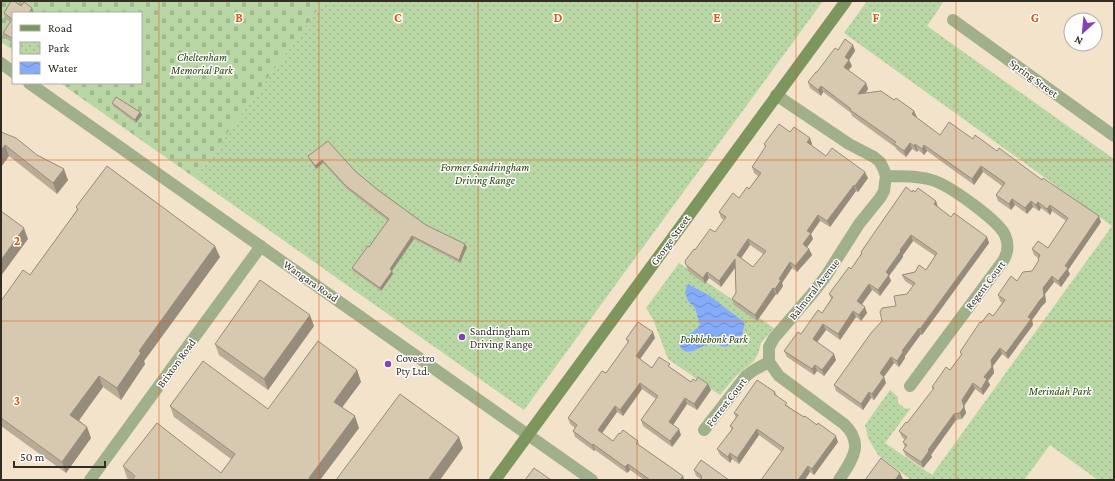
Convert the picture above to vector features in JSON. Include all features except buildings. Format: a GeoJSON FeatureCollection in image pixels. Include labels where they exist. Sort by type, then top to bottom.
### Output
{"type":"FeatureCollection","features":[{"type":"Feature","properties":{"kind":"street","name":"George Street"},"geometry":{"type":"LineString","coordinates":[[495,480],[846,1]]}},
{"type":"Feature","properties":{"kind":"street","name":"Spring Street"},"geometry":{"type":"LineString","coordinates":[[953,20],[1114,136]]}},
{"type":"Feature","properties":{"kind":"street"},"geometry":{"type":"LineString","coordinates":[[1,63],[12,71]]}},
{"type":"Feature","properties":{"kind":"street","name":"Wangara Road"},"geometry":{"type":"LineString","coordinates":[[30,84],[592,480]]}},
{"type":"Feature","properties":{"kind":"street"},"geometry":{"type":"LineString","coordinates":[[776,95],[849,144],[880,162],[886,176]]}},
{"type":"Feature","properties":{"kind":"street","name":"Balmoral Avenue"},"geometry":{"type":"LineString","coordinates":[[769,362],[769,347],[774,338],[817,288],[839,257],[859,224],[880,198],[884,191],[886,176]]}},
{"type":"Feature","properties":{"kind":"street","name":"Regent Court"},"geometry":{"type":"LineString","coordinates":[[886,176],[925,178],[943,184],[995,221],[1005,235],[1007,243],[1006,256],[1003,261],[910,386]]}},
{"type":"Feature","properties":{"kind":"street","name":"Brixton Road"},"geometry":{"type":"LineString","coordinates":[[90,480],[261,246]]}},
{"type":"Feature","properties":{"kind":"street"},"geometry":{"type":"LineString","coordinates":[[769,362],[779,376],[849,428],[856,443],[856,452],[849,466],[839,480]]}},
{"type":"Feature","properties":{"kind":"street","name":"Forrest Court"},"geometry":{"type":"LineString","coordinates":[[704,430],[746,376],[769,362]]}},
{"type":"Feature","properties":{"kind":"green space","name":"Cheltenham Memorial Park"},"geometry":{"type":"Polygon","coordinates":[[[1,1],[324,1],[195,178],[61,84],[142,84],[142,12],[12,12],[12,49],[1,42],[1,1]]]}},
{"type":"Feature","properties":{"kind":"green space","name":"Former Sandringham Driving Range"},"geometry":{"type":"Polygon","coordinates":[[[324,1],[823,1],[524,410],[195,178],[324,1]]]}},
{"type":"Feature","properties":{"kind":"green space","name":"Merindah Park"},"geometry":{"type":"Polygon","coordinates":[[[867,1],[944,1],[927,26],[1114,159],[1114,480],[1098,480],[1050,445],[1024,480],[911,480],[878,455],[868,438],[865,425],[890,390],[898,397],[898,403],[906,409],[911,408],[885,443],[932,475],[1112,226],[844,33],[867,1]]]}},
{"type":"Feature","properties":{"kind":"green space","name":"Pobblebonk Park"},"geometry":{"type":"Polygon","coordinates":[[[679,263],[774,328],[761,343],[758,354],[753,362],[736,376],[720,395],[668,359],[653,319],[646,308],[679,263]]]}},
{"type":"Feature","properties":{"kind":"water"},"geometry":{"type":"Polygon","coordinates":[[[688,284],[710,296],[745,323],[742,335],[726,347],[712,344],[706,345],[691,352],[683,350],[680,347],[683,341],[700,325],[695,308],[688,301],[685,292],[688,284]]]}},
{"type":"Feature","properties":{"kind":"place","name":"Sandringham Driving Range"},"geometry":{"type":"Point","coordinates":[462,337]}},
{"type":"Feature","properties":{"kind":"place","name":"Covestro Pty Ltd."},"geometry":{"type":"Point","coordinates":[388,364]}}]}
